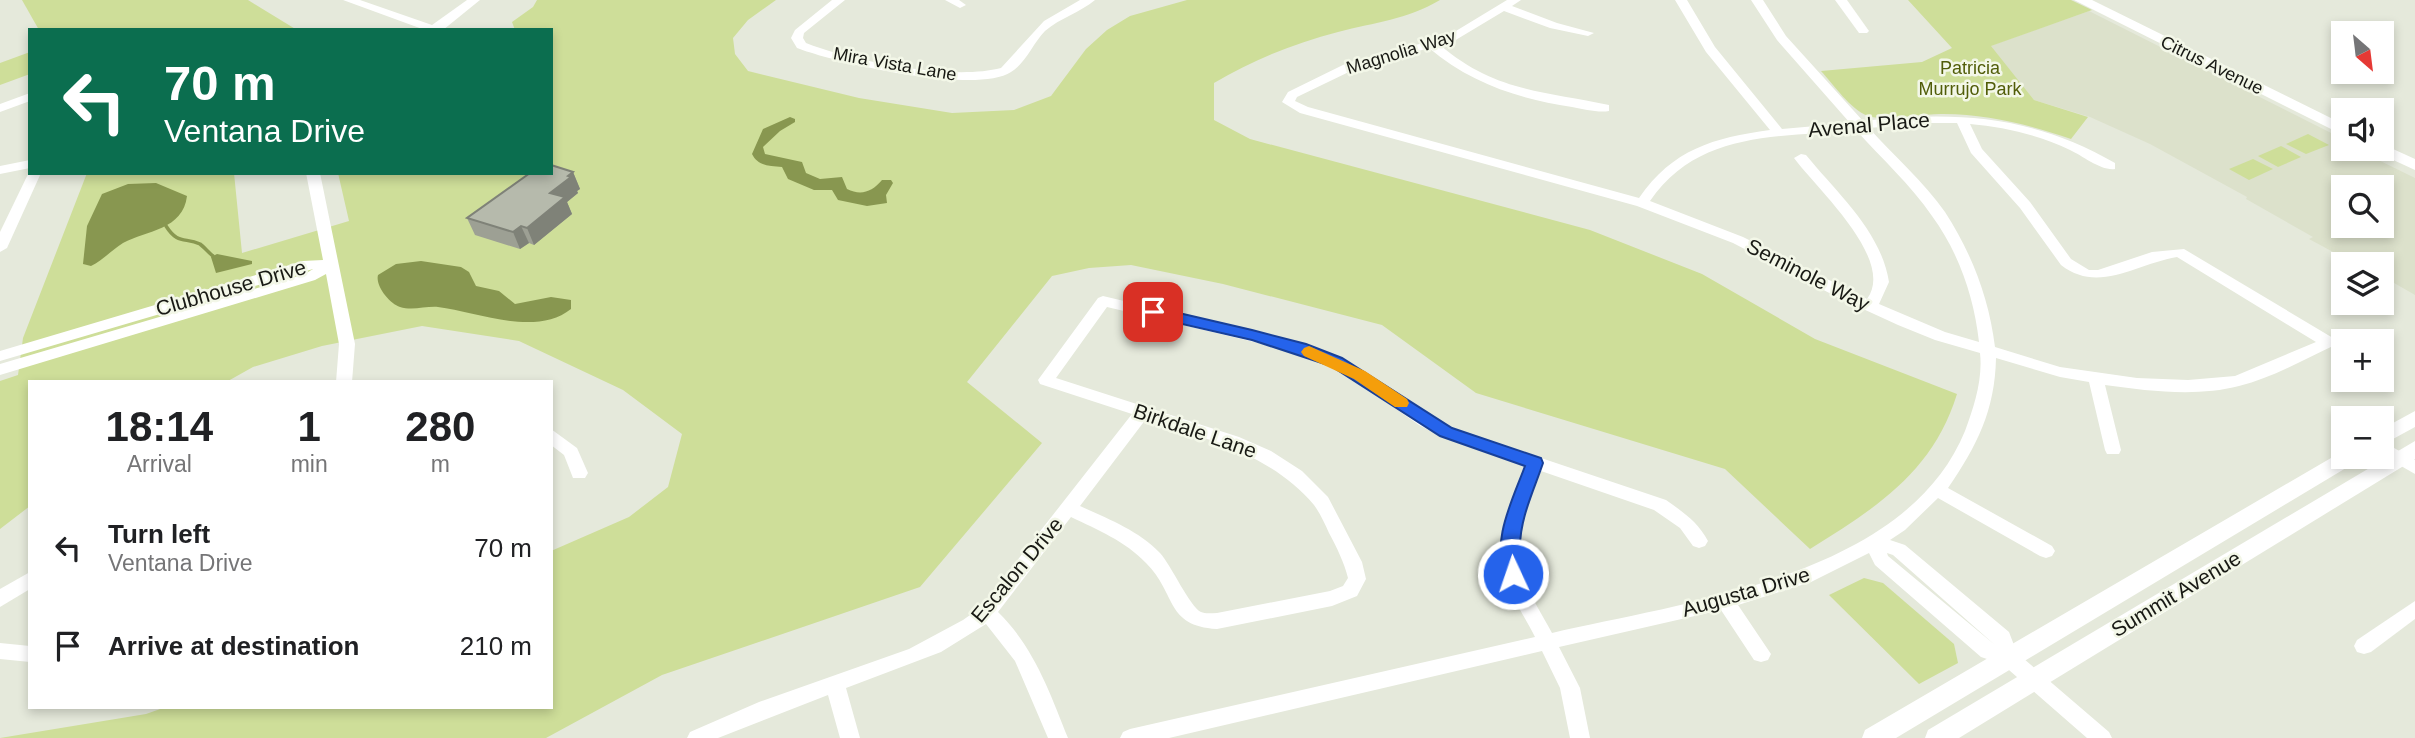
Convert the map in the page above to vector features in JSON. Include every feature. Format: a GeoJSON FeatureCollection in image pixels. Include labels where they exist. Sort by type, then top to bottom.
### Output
{"type":"FeatureCollection","features":[{"type":"Feature","properties":{"kind":"main road","name":"Citrus Avenue"},"geometry":{"type":"LineString","coordinates":[[2081,0],[2331,124]]}},
{"type":"Feature","properties":{"kind":"main road","name":"Citrus Avenue"},"geometry":{"type":"LineString","coordinates":[[2101,0],[2331,113]]}},
{"type":"Feature","properties":{"kind":"main road"},"geometry":{"type":"LineString","coordinates":[[2394,144],[2415,154]]}},
{"type":"Feature","properties":{"kind":"main road"},"geometry":{"type":"LineString","coordinates":[[2394,155],[2415,165]]}},
{"type":"Feature","properties":{"kind":"main road"},"geometry":{"type":"LineString","coordinates":[[2394,431],[2415,418]]}},
{"type":"Feature","properties":{"kind":"main road","name":"Summit Avenue"},"geometry":{"type":"LineString","coordinates":[[1937,738],[2403,456]]}},
{"type":"Feature","properties":{"kind":"main road","name":"Summit Avenue"},"geometry":{"type":"LineString","coordinates":[[1874,738],[2331,468]]}},
{"type":"Feature","properties":{"kind":"street"},"geometry":{"type":"LineString","coordinates":[[349,0],[431,28]]}},
{"type":"Feature","properties":{"kind":"street"},"geometry":{"type":"LineString","coordinates":[[435,28],[474,0]]}},
{"type":"Feature","properties":{"kind":"street","name":"Mira Vista Lane"},"geometry":{"type":"LineString","coordinates":[[839,0],[799,32],[799,41],[810,48],[900,68],[974,77],[995,76],[1009,67],[1048,23],[1089,0]]}},
{"type":"Feature","properties":{"kind":"street"},"geometry":{"type":"LineString","coordinates":[[1681,0],[1710,49],[1779,133]]}},
{"type":"Feature","properties":{"kind":"street","name":"Augusta Drive"},"geometry":{"type":"LineString","coordinates":[[1130,738],[1725,601],[1807,576],[1853,555],[1902,523],[1936,489],[1955,466],[1970,440],[1989,384],[1988,325],[1979,289],[1955,238],[1917,187],[1781,38],[1757,0]]}},
{"type":"Feature","properties":{"kind":"street"},"geometry":{"type":"LineString","coordinates":[[1841,0],[1863,31]]}},
{"type":"Feature","properties":{"kind":"street"},"geometry":{"type":"LineString","coordinates":[[1509,4],[1554,26],[1588,33]]}},
{"type":"Feature","properties":{"kind":"street","name":"Magnolia Way"},"geometry":{"type":"LineString","coordinates":[[1288,102],[1292,95],[1336,72],[1459,35],[1509,4]]}},
{"type":"Feature","properties":{"kind":"street"},"geometry":{"type":"LineString","coordinates":[[1431,44],[1457,66],[1487,80],[1551,98],[1605,108]]}},
{"type":"Feature","properties":{"kind":"street"},"geometry":{"type":"LineString","coordinates":[[0,108],[28,98]]}},
{"type":"Feature","properties":{"kind":"street","name":"Seminole Way"},"geometry":{"type":"LineString","coordinates":[[1288,102],[1304,110],[1642,202],[1738,240],[1870,306],[1940,336],[2060,372],[2137,384],[2188,386],[2237,380],[2282,364],[2328,342],[2179,252],[2151,257],[2099,275],[2086,274],[2066,262],[2025,205],[1981,157],[1962,120]]}},
{"type":"Feature","properties":{"kind":"street","name":"Avenal Place"},"geometry":{"type":"LineString","coordinates":[[1642,202],[1660,177],[1684,158],[1730,142],[1779,133],[1930,119],[2002,125],[2047,136],[2110,166]]}},
{"type":"Feature","properties":{"kind":"street"},"geometry":{"type":"LineString","coordinates":[[1801,158],[1872,250],[1882,282],[1879,294],[1870,306]]}},
{"type":"Feature","properties":{"kind":"street"},"geometry":{"type":"LineString","coordinates":[[0,170],[28,164]]}},
{"type":"Feature","properties":{"kind":"street"},"geometry":{"type":"LineString","coordinates":[[0,248],[33,175]]}},
{"type":"Feature","properties":{"kind":"street"},"geometry":{"type":"LineString","coordinates":[[313,175],[346,344],[344,380]]}},
{"type":"Feature","properties":{"kind":"street","name":"Clubhouse Drive"},"geometry":{"type":"LineString","coordinates":[[0,356],[308,264],[330,265]]}},
{"type":"Feature","properties":{"kind":"street","name":"Clubhouse Drive"},"geometry":{"type":"LineString","coordinates":[[0,370],[310,277],[330,265]]}},
{"type":"Feature","properties":{"kind":"street","name":"Birkdale Lane"},"geometry":{"type":"LineString","coordinates":[[1068,508],[1130,538],[1154,559],[1175,588],[1191,617],[1198,620],[1217,621],[1332,598],[1344,595],[1355,587],[1356,572],[1322,502],[1296,476],[1265,455],[1233,441],[1046,380],[1103,301],[1300,348],[1336,362],[1359,375],[1425,421],[1446,432],[1535,463]]}},
{"type":"Feature","properties":{"kind":"street"},"geometry":{"type":"LineString","coordinates":[[2096,379],[2113,450]]}},
{"type":"Feature","properties":{"kind":"street","name":"Escalon Drive"},"geometry":{"type":"LineString","coordinates":[[697,738],[930,650],[960,633],[987,613],[1142,413]]}},
{"type":"Feature","properties":{"kind":"street"},"geometry":{"type":"LineString","coordinates":[[553,437],[572,452],[579,473]]}},
{"type":"Feature","properties":{"kind":"street"},"geometry":{"type":"LineString","coordinates":[[1580,737],[1570,688],[1513,574],[1510,548],[1516,512],[1535,463],[1660,505],[1686,523],[1699,541]]}},
{"type":"Feature","properties":{"kind":"street"},"geometry":{"type":"LineString","coordinates":[[1936,489],[2046,551]]}},
{"type":"Feature","properties":{"kind":"street"},"geometry":{"type":"LineString","coordinates":[[1873,541],[1881,560],[1984,648],[2009,657],[2102,738]]}},
{"type":"Feature","properties":{"kind":"street"},"geometry":{"type":"LineString","coordinates":[[0,599],[28,580]]}},
{"type":"Feature","properties":{"kind":"street"},"geometry":{"type":"LineString","coordinates":[[1725,601],[1761,654]]}},
{"type":"Feature","properties":{"kind":"street"},"geometry":{"type":"LineString","coordinates":[[2364,646],[2415,609]]}},
{"type":"Feature","properties":{"kind":"street"},"geometry":{"type":"LineString","coordinates":[[987,613],[1021,651],[1041,691],[1058,738]]}},
{"type":"Feature","properties":{"kind":"street"},"geometry":{"type":"LineString","coordinates":[[0,651],[28,654]]}},
{"type":"Feature","properties":{"kind":"street"},"geometry":{"type":"LineString","coordinates":[[835,684],[850,738]]}},
{"type":"Feature","properties":{"kind":"shaded area"},"geometry":{"type":"Polygon","coordinates":[[[2089,11],[2331,133],[2331,161],[2380,161],[2415,178],[2415,295],[2394,283],[2394,252],[2333,252],[2309,239],[2313,237],[2246,199],[2247,197],[2150,144],[2090,117],[2034,100],[1990,46],[2089,11]]]}},
{"type":"Feature","properties":{"kind":"shaded area"},"geometry":{"type":"Polygon","coordinates":[[[790,117],[795,119],[795,122],[780,131],[763,147],[765,154],[802,162],[806,173],[820,179],[842,177],[847,189],[857,192],[870,190],[882,180],[891,180],[893,183],[886,195],[887,203],[867,206],[838,200],[832,190],[814,190],[788,179],[782,167],[768,166],[757,161],[752,154],[763,129],[790,117]]]}},
{"type":"Feature","properties":{"kind":"shaded area"},"geometry":{"type":"Polygon","coordinates":[[[156,183],[187,196],[179,216],[162,227],[123,243],[91,266],[83,264],[87,226],[102,194],[128,184],[156,183]]]}},
{"type":"Feature","properties":{"kind":"shaded area"},"geometry":{"type":"Polygon","coordinates":[[[217,254],[252,261],[252,264],[216,273],[211,257],[217,254]]]}},
{"type":"Feature","properties":{"kind":"shaded area"},"geometry":{"type":"Polygon","coordinates":[[[421,261],[461,267],[469,272],[476,286],[499,291],[515,304],[551,297],[571,300],[571,309],[557,317],[524,322],[438,307],[409,309],[396,305],[381,289],[378,275],[396,264],[421,261]]]}},
{"type":"Feature","properties":{"kind":"green space"},"geometry":{"type":"Polygon","coordinates":[[[22,0],[248,0],[294,28],[38,28],[22,0]]]}},
{"type":"Feature","properties":{"kind":"green space"},"geometry":{"type":"Polygon","coordinates":[[[537,0],[776,0],[748,20],[733,38],[735,54],[748,71],[859,98],[952,113],[1014,110],[1051,96],[1086,49],[1107,30],[1130,16],[1187,0],[1440,0],[1403,16],[1306,41],[1229,75],[1214,83],[1214,120],[1250,139],[1590,230],[1702,274],[1815,339],[1957,394],[1933,445],[1917,467],[1879,503],[1810,549],[1725,469],[1476,393],[1382,325],[1223,284],[1131,265],[1089,268],[1052,276],[967,382],[1042,443],[920,587],[662,675],[546,738],[0,738],[146,714],[160,709],[553,709],[553,550],[629,517],[668,487],[682,434],[623,390],[519,341],[422,326],[322,346],[253,367],[230,380],[28,380],[28,508],[0,529],[0,381],[18,375],[23,338],[86,175],[234,175],[242,253],[349,221],[338,175],[553,175],[553,28],[514,28],[512,22],[533,7],[537,0]]]}},
{"type":"Feature","properties":{"kind":"green space","name":"Patricia Murrujo Park"},"geometry":{"type":"Polygon","coordinates":[[[1908,0],[2071,0],[2092,10],[1991,46],[2034,100],[2088,117],[2071,139],[2024,125],[1960,114],[1875,118],[1861,113],[1821,71],[1922,62],[1952,48],[1908,0]]]}},
{"type":"Feature","properties":{"kind":"green space"},"geometry":{"type":"Polygon","coordinates":[[[28,53],[28,75],[0,85],[0,63],[28,53]]]}},
{"type":"Feature","properties":{"kind":"green space"},"geometry":{"type":"Polygon","coordinates":[[[2308,134],[2329,145],[2306,154],[2286,144],[2308,134]]]}},
{"type":"Feature","properties":{"kind":"green space"},"geometry":{"type":"Polygon","coordinates":[[[2281,146],[2301,157],[2278,167],[2258,156],[2281,146]]]}},
{"type":"Feature","properties":{"kind":"green space"},"geometry":{"type":"Polygon","coordinates":[[[2253,159],[2273,169],[2249,180],[2229,169],[2253,159]]]}},
{"type":"Feature","properties":{"kind":"green space"},"geometry":{"type":"Polygon","coordinates":[[[1864,578],[1883,583],[1954,644],[1958,663],[1919,684],[1829,595],[1864,578]]]}},
{"type":"Feature","properties":{"kind":"building"},"geometry":{"type":"Polygon","coordinates":[[[553,166],[573,172],[568,176],[571,177],[550,193],[565,197],[527,228],[521,226],[513,232],[467,218],[527,175],[553,175],[553,166]]]}},
{"type":"Feature","properties":{"kind":"waterway"},"geometry":{"type":"LineString","coordinates":[[166,226],[174,236],[200,244],[213,256]]}},
{"type":"Feature","properties":{"kind":"slow traffic"},"geometry":{"type":"LineString","coordinates":[[1309,352],[1336,362],[1401,403]]}},
{"type":"Feature","properties":{"kind":"route"},"geometry":{"type":"LineString","coordinates":[[1153,312],[1300,348],[1336,362],[1381,388],[1425,421],[1446,432],[1535,463],[1513,524],[1510,548],[1513,574]]}}]}
